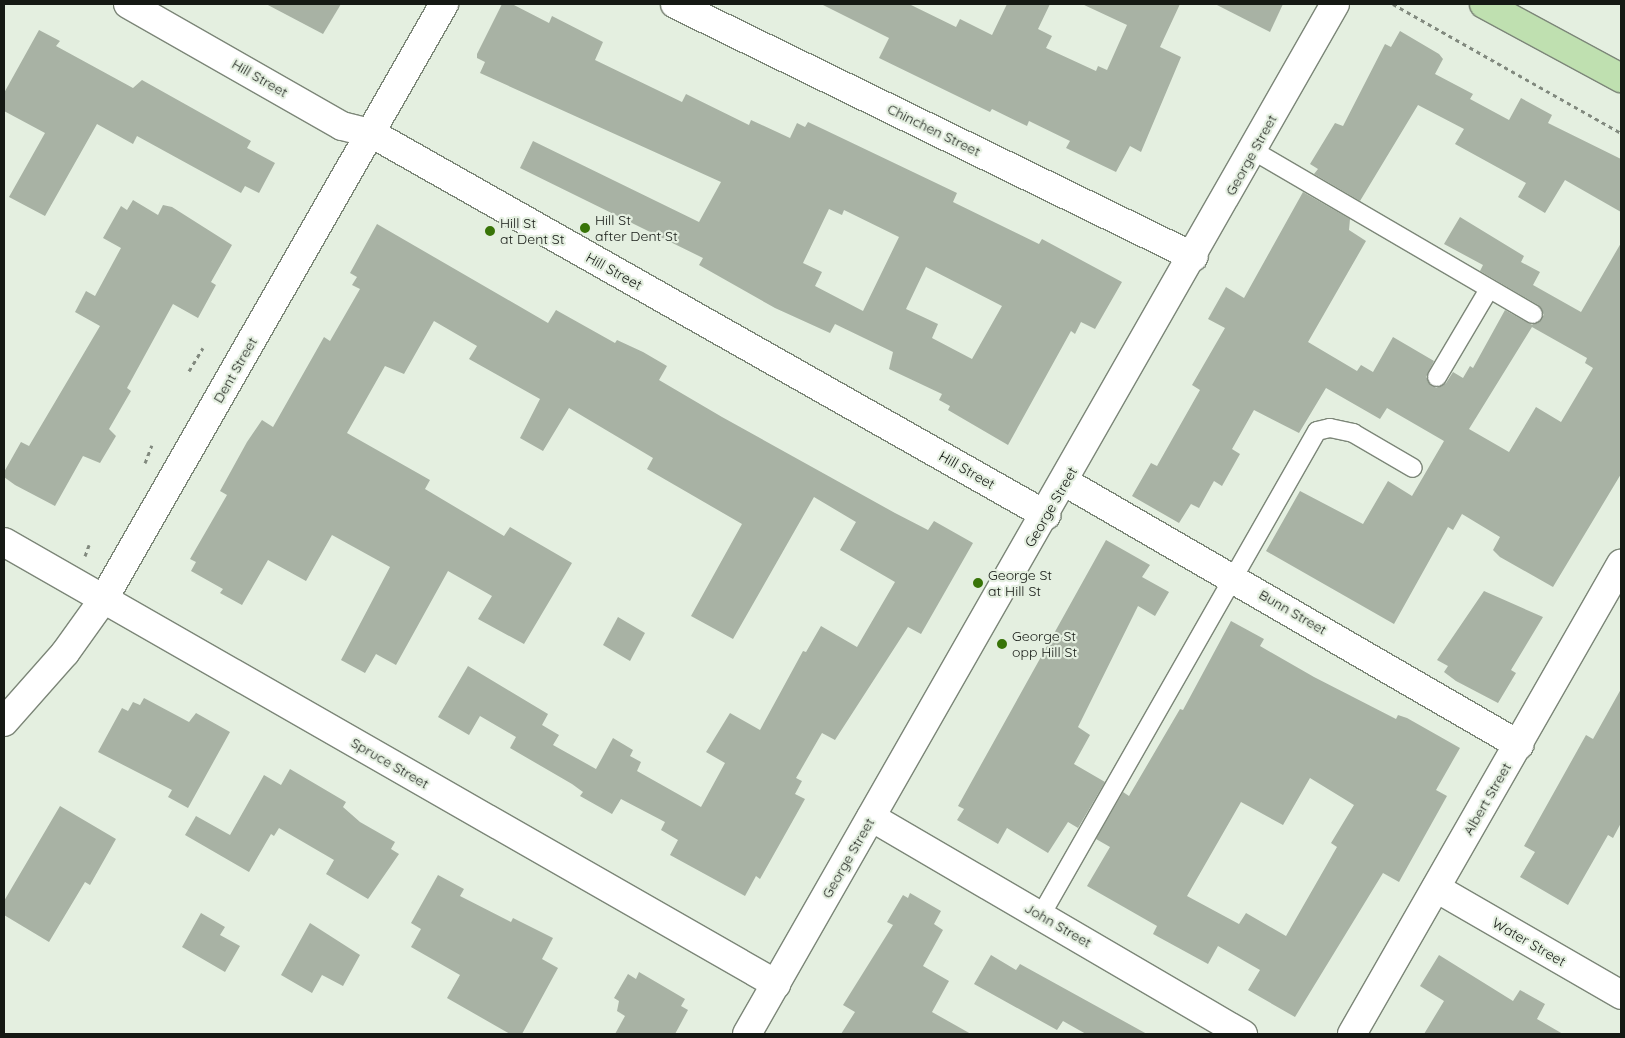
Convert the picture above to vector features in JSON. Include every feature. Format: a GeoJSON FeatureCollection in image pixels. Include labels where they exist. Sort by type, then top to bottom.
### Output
{"type":"FeatureCollection","features":[{"type":"Feature","properties":{"kind":"highway"},"geometry":{"type":"LineString","coordinates":[[1484,4],[1621,78]]}},
{"type":"Feature","properties":{"kind":"street","name":"Hill Street"},"geometry":{"type":"LineString","coordinates":[[128,4],[342,126],[371,133],[1046,515]]}},
{"type":"Feature","properties":{"kind":"street","name":"Dent Street"},"geometry":{"type":"LineString","coordinates":[[4,722],[65,653],[103,600],[444,4]]}},
{"type":"Feature","properties":{"kind":"street","name":"Chinchen Street"},"geometry":{"type":"LineString","coordinates":[[675,4],[1194,257]]}},
{"type":"Feature","properties":{"kind":"street","name":"George Street"},"geometry":{"type":"LineString","coordinates":[[747,1034],[1194,257],[1336,4]]}},
{"type":"Feature","properties":{"kind":"street","name":"Bunn Street"},"geometry":{"type":"LineString","coordinates":[[1065,482],[1234,578],[1519,745]]}},
{"type":"Feature","properties":{"kind":"street","name":"Spruce Street"},"geometry":{"type":"LineString","coordinates":[[4,542],[776,984]]}},
{"type":"Feature","properties":{"kind":"street","name":"Albert Street"},"geometry":{"type":"LineString","coordinates":[[1352,1034],[1621,564]]}},
{"type":"Feature","properties":{"kind":"street","name":"John Street"},"geometry":{"type":"LineString","coordinates":[[870,818],[1042,915],[1244,1034]]}},
{"type":"Feature","properties":{"kind":"street","name":"Water Street"},"geometry":{"type":"LineString","coordinates":[[1436,888],[1621,995]]}},
{"type":"Feature","properties":{"kind":"lane"},"geometry":{"type":"LineString","coordinates":[[1254,151],[1532,314]]}},
{"type":"Feature","properties":{"kind":"lane"},"geometry":{"type":"LineString","coordinates":[[1437,377],[1489,289]]}},
{"type":"Feature","properties":{"kind":"lane"},"geometry":{"type":"LineString","coordinates":[[1042,915],[1317,431],[1330,428],[1353,433],[1413,468]]}},
{"type":"Feature","properties":{"kind":"path"},"geometry":{"type":"LineString","coordinates":[[1393,4],[1621,133]]}},
{"type":"Feature","properties":{"kind":"path"},"geometry":{"type":"LineString","coordinates":[[189,371],[203,348]]}},
{"type":"Feature","properties":{"kind":"path"},"geometry":{"type":"LineString","coordinates":[[145,463],[152,446]]}},
{"type":"Feature","properties":{"kind":"path"},"geometry":{"type":"LineString","coordinates":[[84,557],[89,545]]}},
{"type":"Feature","properties":{"kind":"building"},"geometry":{"type":"Polygon","coordinates":[[[266,4],[341,4],[323,34],[266,4]]]}},
{"type":"Feature","properties":{"kind":"building"},"geometry":{"type":"Polygon","coordinates":[[[502,4],[512,4],[549,23],[552,16],[603,42],[595,60],[682,102],[686,94],[749,125],[751,120],[790,138],[797,123],[805,127],[808,122],[957,193],[953,202],[1039,244],[1042,239],[1122,282],[1095,329],[1081,322],[1075,334],[1071,331],[1008,445],[948,410],[950,406],[939,400],[942,394],[889,369],[893,352],[835,324],[830,333],[775,308],[699,265],[703,258],[520,168],[533,141],[699,222],[721,182],[480,73],[485,62],[477,58],[477,54],[502,4]],[[829,209],[803,263],[822,272],[815,286],[863,311],[899,237],[844,210],[842,215],[829,209]],[[926,267],[906,309],[938,324],[932,338],[972,359],[1002,306],[926,267]]]}},
{"type":"Feature","properties":{"kind":"building"},"geometry":{"type":"Polygon","coordinates":[[[821,4],[909,4],[956,27],[960,19],[992,35],[1007,4],[1050,4],[1038,29],[1052,36],[1046,48],[1096,71],[1098,66],[1107,70],[1127,25],[1082,4],[1180,4],[1160,47],[1181,57],[1141,152],[1130,146],[1116,172],[1066,148],[1070,141],[1029,121],[1027,126],[992,109],[990,112],[879,58],[889,38],[821,4]]]}},
{"type":"Feature","properties":{"kind":"building"},"geometry":{"type":"Polygon","coordinates":[[[1215,4],[1283,4],[1270,32],[1215,4]]]}},
{"type":"Feature","properties":{"kind":"building"},"geometry":{"type":"Polygon","coordinates":[[[39,30],[60,41],[56,46],[133,88],[142,80],[251,141],[247,148],[275,163],[259,193],[245,186],[241,193],[137,136],[133,144],[97,124],[45,216],[9,197],[45,133],[4,111],[4,93],[39,30]]]}},
{"type":"Feature","properties":{"kind":"building"},"geometry":{"type":"Polygon","coordinates":[[[1400,31],[1439,54],[1443,59],[1435,74],[1473,94],[1470,99],[1509,120],[1521,98],[1552,115],[1548,123],[1621,159],[1621,212],[1565,180],[1545,213],[1518,197],[1526,183],[1455,144],[1464,129],[1418,105],[1360,201],[1314,174],[1318,169],[1310,164],[1335,123],[1343,126],[1385,44],[1391,47],[1400,31]]]}},
{"type":"Feature","properties":{"kind":"building"},"geometry":{"type":"Polygon","coordinates":[[[1303,192],[1350,219],[1349,230],[1366,241],[1308,342],[1357,371],[1361,365],[1373,372],[1393,337],[1434,361],[1426,377],[1436,388],[1446,383],[1453,372],[1463,378],[1470,366],[1473,368],[1505,310],[1532,325],[1544,315],[1538,305],[1480,271],[1483,265],[1444,244],[1460,217],[1524,256],[1521,262],[1540,272],[1533,285],[1581,312],[1621,243],[1621,474],[1553,587],[1500,557],[1493,550],[1500,537],[1462,514],[1453,530],[1448,527],[1394,624],[1266,551],[1300,491],[1363,524],[1388,481],[1412,496],[1444,441],[1387,408],[1380,419],[1326,388],[1299,433],[1254,410],[1232,449],[1240,454],[1222,486],[1214,481],[1199,508],[1191,504],[1179,523],[1132,496],[1151,463],[1157,466],[1200,390],[1192,385],[1225,328],[1208,319],[1226,287],[1244,298],[1303,192]],[[1532,327],[1469,429],[1509,452],[1536,407],[1561,422],[1593,368],[1585,363],[1587,358],[1532,327]]]}},
{"type":"Feature","properties":{"kind":"building"},"geometry":{"type":"Polygon","coordinates":[[[133,200],[158,215],[163,205],[172,207],[232,245],[211,282],[216,285],[198,318],[173,304],[127,388],[131,391],[109,429],[116,436],[100,463],[83,456],[55,506],[15,485],[4,477],[4,472],[21,442],[29,446],[100,326],[75,312],[86,291],[95,296],[121,248],[103,238],[121,206],[127,210],[133,200]]]}},
{"type":"Feature","properties":{"kind":"building"},"geometry":{"type":"Polygon","coordinates":[[[377,224],[548,323],[556,310],[615,343],[617,340],[643,352],[667,366],[659,380],[722,417],[928,530],[934,521],[973,543],[921,634],[908,627],[835,740],[822,733],[796,778],[802,781],[795,794],[805,799],[760,879],[756,876],[745,896],[670,855],[678,840],[661,830],[665,822],[621,799],[612,814],[580,796],[583,792],[572,784],[510,748],[516,737],[480,716],[469,735],[438,717],[468,666],[548,714],[542,725],[559,735],[553,745],[596,769],[613,738],[633,750],[630,756],[641,762],[637,771],[701,807],[725,763],[706,752],[730,713],[760,730],[803,651],[806,652],[821,626],[857,647],[895,582],[840,550],[856,522],[814,497],[733,639],[691,616],[742,524],[647,469],[653,458],[569,408],[543,451],[520,438],[540,399],[469,359],[477,346],[434,321],[404,374],[385,366],[347,433],[430,480],[425,489],[504,536],[510,527],[572,563],[524,644],[478,619],[492,596],[448,571],[396,665],[376,654],[365,673],[341,660],[390,567],[332,535],[306,581],[268,560],[242,605],[220,593],[223,589],[191,571],[196,562],[190,559],[227,495],[220,491],[247,442],[262,420],[273,427],[324,337],[330,341],[360,289],[352,285],[357,277],[350,273],[377,224]]]}},
{"type":"Feature","properties":{"kind":"building"},"geometry":{"type":"Polygon","coordinates":[[[1106,540],[1150,565],[1142,577],[1169,592],[1155,616],[1138,606],[1078,727],[1090,735],[1074,764],[1105,782],[1078,828],[1068,822],[1048,853],[1007,828],[998,844],[957,820],[964,809],[958,806],[1106,540]]]}},
{"type":"Feature","properties":{"kind":"building"},"geometry":{"type":"Polygon","coordinates":[[[1484,591],[1543,617],[1511,670],[1516,673],[1498,703],[1456,681],[1444,672],[1448,666],[1437,660],[1484,591]]]}},
{"type":"Feature","properties":{"kind":"building"},"geometry":{"type":"Polygon","coordinates":[[[618,617],[645,633],[630,661],[603,645],[618,617]]]}},
{"type":"Feature","properties":{"kind":"building"},"geometry":{"type":"Polygon","coordinates":[[[1231,621],[1264,639],[1260,646],[1314,677],[1396,719],[1398,715],[1407,718],[1460,748],[1436,790],[1447,796],[1399,882],[1383,873],[1295,1017],[1248,990],[1260,970],[1218,946],[1208,964],[1153,934],[1157,926],[1087,886],[1110,847],[1096,839],[1123,792],[1129,796],[1180,709],[1183,710],[1231,621]],[[1310,778],[1283,825],[1241,802],[1187,896],[1239,924],[1246,913],[1286,936],[1337,847],[1331,843],[1354,805],[1310,778]]]}},
{"type":"Feature","properties":{"kind":"building"},"geometry":{"type":"Polygon","coordinates":[[[1621,689],[1621,823],[1613,838],[1608,835],[1568,905],[1520,877],[1535,852],[1524,846],[1586,735],[1593,739],[1621,689]]]}},
{"type":"Feature","properties":{"kind":"building"},"geometry":{"type":"Polygon","coordinates":[[[144,698],[189,722],[196,713],[230,732],[188,808],[168,797],[172,790],[98,752],[122,708],[128,711],[133,702],[140,705],[144,698]]]}},
{"type":"Feature","properties":{"kind":"building"},"geometry":{"type":"Polygon","coordinates":[[[290,769],[346,802],[343,807],[360,822],[395,842],[391,849],[399,854],[368,899],[326,874],[334,860],[279,828],[274,836],[271,834],[249,872],[185,835],[196,816],[230,835],[264,775],[281,785],[290,769]]]}},
{"type":"Feature","properties":{"kind":"building"},"geometry":{"type":"Polygon","coordinates":[[[60,806],[116,839],[90,885],[85,882],[49,942],[4,915],[4,901],[60,806]]]}},
{"type":"Feature","properties":{"kind":"building"},"geometry":{"type":"Polygon","coordinates":[[[438,875],[464,889],[460,896],[511,922],[513,918],[553,938],[542,959],[558,968],[522,1034],[510,1034],[447,998],[460,975],[411,947],[421,929],[411,923],[438,875]]]}},
{"type":"Feature","properties":{"kind":"building"},"geometry":{"type":"Polygon","coordinates":[[[910,893],[941,911],[934,924],[943,930],[923,966],[949,981],[932,1012],[971,1034],[841,1034],[855,1012],[843,1005],[893,925],[887,922],[903,895],[908,898],[910,893]]]}},
{"type":"Feature","properties":{"kind":"building"},"geometry":{"type":"Polygon","coordinates":[[[201,913],[225,927],[220,935],[240,946],[225,972],[182,947],[201,913]]]}},
{"type":"Feature","properties":{"kind":"building"},"geometry":{"type":"Polygon","coordinates":[[[310,923],[360,955],[343,986],[322,975],[312,993],[281,975],[310,923]]]}},
{"type":"Feature","properties":{"kind":"building"},"geometry":{"type":"Polygon","coordinates":[[[991,955],[1016,970],[1020,964],[1147,1034],[1086,1034],[1063,1021],[1057,1030],[974,984],[991,955]]]}},
{"type":"Feature","properties":{"kind":"building"},"geometry":{"type":"Polygon","coordinates":[[[1439,955],[1513,1001],[1520,990],[1545,1004],[1537,1019],[1563,1034],[1424,1034],[1444,1001],[1420,986],[1439,955]]]}},
{"type":"Feature","properties":{"kind":"building"},"geometry":{"type":"Polygon","coordinates":[[[639,972],[685,999],[681,1006],[688,1010],[675,1034],[615,1034],[625,1016],[617,1011],[619,1001],[614,998],[628,974],[636,979],[639,972]]]}},
{"type":"Feature","properties":{"kind":"place","name":"Hill St after Dent St"},"geometry":{"type":"Point","coordinates":[585,228]}},
{"type":"Feature","properties":{"kind":"place","name":"Hill St at Dent St"},"geometry":{"type":"Point","coordinates":[490,231]}},
{"type":"Feature","properties":{"kind":"place","name":"George St at Hill St"},"geometry":{"type":"Point","coordinates":[978,583]}},
{"type":"Feature","properties":{"kind":"place","name":"George St opp Hill St"},"geometry":{"type":"Point","coordinates":[1002,644]}}]}
